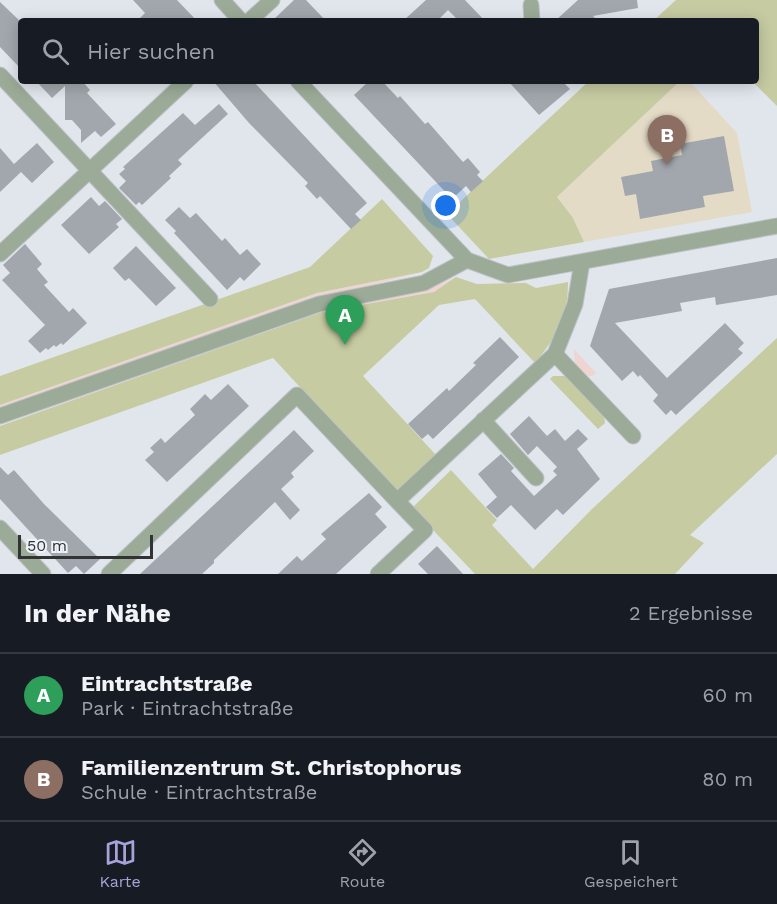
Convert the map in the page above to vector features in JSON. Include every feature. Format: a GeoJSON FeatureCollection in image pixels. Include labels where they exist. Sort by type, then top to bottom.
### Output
{"type":"FeatureCollection","features":[{"type":"Feature","properties":{"kind":"street"},"geometry":{"type":"LineString","coordinates":[[222,0],[238,18]]}},
{"type":"Feature","properties":{"kind":"street"},"geometry":{"type":"LineString","coordinates":[[252,18],[272,0]]}},
{"type":"Feature","properties":{"kind":"street"},"geometry":{"type":"LineString","coordinates":[[532,2],[532,18]]}},
{"type":"Feature","properties":{"kind":"street"},"geometry":{"type":"LineString","coordinates":[[0,75],[210,298]]}},
{"type":"Feature","properties":{"kind":"street"},"geometry":{"type":"LineString","coordinates":[[0,254],[183,84]]}},
{"type":"Feature","properties":{"kind":"street"},"geometry":{"type":"LineString","coordinates":[[301,84],[467,260],[508,275],[777,226]]}},
{"type":"Feature","properties":{"kind":"street"},"geometry":{"type":"LineString","coordinates":[[0,416],[319,304],[424,283],[467,260]]}},
{"type":"Feature","properties":{"kind":"street"},"geometry":{"type":"LineString","coordinates":[[397,501],[555,354],[575,304],[582,262]]}},
{"type":"Feature","properties":{"kind":"street"},"geometry":{"type":"LineString","coordinates":[[555,354],[633,436]]}},
{"type":"Feature","properties":{"kind":"street"},"geometry":{"type":"LineString","coordinates":[[110,574],[297,395],[425,530],[378,574]]}},
{"type":"Feature","properties":{"kind":"street"},"geometry":{"type":"LineString","coordinates":[[483,420],[536,478]]}},
{"type":"Feature","properties":{"kind":"street"},"geometry":{"type":"LineString","coordinates":[[0,528],[43,574]]}},
{"type":"Feature","properties":{"kind":"shaded area"},"geometry":{"type":"Polygon","coordinates":[[[677,84],[692,84],[737,133],[752,212],[584,242],[573,218],[557,197],[677,84]]]}},
{"type":"Feature","properties":{"kind":"shaded area"},"geometry":{"type":"Polygon","coordinates":[[[422,272],[294,305],[0,408],[0,405],[317,293],[422,272]]]}},
{"type":"Feature","properties":{"kind":"shaded area"},"geometry":{"type":"Polygon","coordinates":[[[456,277],[434,292],[323,312],[432,288],[456,277]]]}},
{"type":"Feature","properties":{"kind":"shaded area"},"geometry":{"type":"Polygon","coordinates":[[[574,349],[596,373],[592,376],[585,376],[575,365],[574,349]]]}},
{"type":"Feature","properties":{"kind":"green space"},"geometry":{"type":"Polygon","coordinates":[[[676,0],[777,0],[777,106],[755,84],[759,84],[759,18],[656,18],[676,0]]]}},
{"type":"Feature","properties":{"kind":"green space"},"geometry":{"type":"Polygon","coordinates":[[[586,84],[677,84],[557,197],[573,218],[584,242],[489,259],[447,214],[586,84]]]}},
{"type":"Feature","properties":{"kind":"green space"},"geometry":{"type":"Polygon","coordinates":[[[382,199],[433,256],[429,268],[422,272],[317,293],[0,405],[0,376],[310,267],[382,199]]]}},
{"type":"Feature","properties":{"kind":"green space"},"geometry":{"type":"Polygon","coordinates":[[[456,277],[477,284],[526,283],[536,288],[568,282],[566,306],[560,326],[535,363],[475,299],[439,305],[363,376],[436,455],[397,492],[273,358],[0,455],[0,426],[322,312],[434,292],[456,277]]]}},
{"type":"Feature","properties":{"kind":"green space"},"geometry":{"type":"Polygon","coordinates":[[[777,338],[777,454],[690,535],[704,543],[675,574],[475,574],[412,508],[451,470],[497,520],[492,525],[533,569],[592,509],[777,338]]]}},
{"type":"Feature","properties":{"kind":"green space"},"geometry":{"type":"Polygon","coordinates":[[[553,376],[566,376],[604,416],[605,423],[598,429],[550,379],[553,376]]]}},
{"type":"Feature","properties":{"kind":"building"},"geometry":{"type":"Polygon","coordinates":[[[133,0],[177,0],[194,18],[140,18],[145,13],[133,0]]]}},
{"type":"Feature","properties":{"kind":"building"},"geometry":{"type":"Polygon","coordinates":[[[294,0],[306,0],[323,18],[275,18],[294,0]]]}},
{"type":"Feature","properties":{"kind":"building"},"geometry":{"type":"Polygon","coordinates":[[[426,0],[465,0],[482,18],[456,18],[448,10],[440,18],[406,18],[426,0]]]}},
{"type":"Feature","properties":{"kind":"building"},"geometry":{"type":"Polygon","coordinates":[[[578,0],[637,0],[638,8],[593,16],[595,18],[558,18],[578,0]]]}},
{"type":"Feature","properties":{"kind":"building"},"geometry":{"type":"Polygon","coordinates":[[[0,2],[18,19],[18,66],[0,47],[0,2]]]}},
{"type":"Feature","properties":{"kind":"building"},"geometry":{"type":"Polygon","coordinates":[[[39,84],[85,84],[90,90],[87,93],[116,124],[101,137],[95,131],[81,143],[81,130],[72,120],[65,120],[65,86],[52,98],[39,84]]]}},
{"type":"Feature","properties":{"kind":"building"},"geometry":{"type":"Polygon","coordinates":[[[216,84],[256,84],[367,203],[355,214],[361,220],[351,229],[320,196],[317,199],[305,186],[308,183],[249,123],[216,84]]]}},
{"type":"Feature","properties":{"kind":"building"},"geometry":{"type":"Polygon","coordinates":[[[366,84],[385,84],[398,98],[400,96],[425,124],[428,122],[463,162],[468,158],[480,172],[477,175],[483,181],[471,192],[466,186],[452,199],[354,95],[366,84]]]}},
{"type":"Feature","properties":{"kind":"building"},"geometry":{"type":"Polygon","coordinates":[[[511,84],[565,84],[570,89],[539,115],[511,84]]]}},
{"type":"Feature","properties":{"kind":"building"},"geometry":{"type":"Polygon","coordinates":[[[219,104],[228,114],[178,160],[182,164],[169,176],[171,178],[142,205],[139,202],[136,205],[119,188],[126,181],[119,174],[125,169],[123,167],[183,113],[195,125],[219,104]]]}},
{"type":"Feature","properties":{"kind":"building"},"geometry":{"type":"Polygon","coordinates":[[[724,136],[734,191],[703,196],[705,207],[640,219],[636,194],[625,196],[621,177],[653,171],[651,161],[682,155],[680,144],[724,136]]]}},
{"type":"Feature","properties":{"kind":"building"},"geometry":{"type":"Polygon","coordinates":[[[37,143],[54,162],[32,183],[21,172],[0,192],[0,148],[14,164],[37,143]]]}},
{"type":"Feature","properties":{"kind":"building"},"geometry":{"type":"Polygon","coordinates":[[[91,197],[99,206],[105,201],[122,219],[116,224],[119,227],[89,254],[61,225],[91,197]]]}},
{"type":"Feature","properties":{"kind":"building"},"geometry":{"type":"Polygon","coordinates":[[[179,207],[190,218],[196,213],[222,241],[225,238],[240,255],[247,249],[261,264],[244,281],[240,277],[227,290],[174,233],[176,231],[165,220],[179,207]]]}},
{"type":"Feature","properties":{"kind":"building"},"geometry":{"type":"Polygon","coordinates":[[[25,244],[42,264],[37,269],[48,282],[44,285],[69,312],[73,308],[87,323],[63,345],[61,343],[56,347],[54,345],[40,353],[28,341],[45,325],[2,280],[10,273],[3,265],[25,244]]]}},
{"type":"Feature","properties":{"kind":"building"},"geometry":{"type":"Polygon","coordinates":[[[136,246],[176,288],[156,306],[129,278],[125,281],[113,268],[136,246]]]}},
{"type":"Feature","properties":{"kind":"building"},"geometry":{"type":"Polygon","coordinates":[[[777,258],[777,295],[716,305],[715,297],[680,303],[682,311],[615,323],[667,378],[725,323],[744,343],[738,349],[743,353],[676,415],[671,410],[666,415],[653,401],[658,395],[640,375],[638,377],[633,371],[622,381],[590,346],[609,289],[777,258]]]}},
{"type":"Feature","properties":{"kind":"building"},"geometry":{"type":"Polygon","coordinates":[[[500,337],[519,357],[433,439],[428,434],[422,439],[408,424],[447,388],[449,391],[500,337]]]}},
{"type":"Feature","properties":{"kind":"building"},"geometry":{"type":"Polygon","coordinates":[[[228,384],[249,406],[167,482],[145,460],[154,452],[150,448],[161,438],[165,443],[195,415],[190,409],[205,394],[211,400],[228,384]]]}},
{"type":"Feature","properties":{"kind":"building"},"geometry":{"type":"Polygon","coordinates":[[[529,416],[547,436],[555,429],[565,441],[578,429],[588,439],[577,449],[600,479],[563,515],[557,509],[535,530],[511,505],[497,518],[486,507],[497,497],[478,474],[501,454],[514,468],[511,471],[534,496],[557,475],[553,471],[557,467],[537,446],[528,455],[510,434],[529,416]]]}},
{"type":"Feature","properties":{"kind":"building"},"geometry":{"type":"Polygon","coordinates":[[[294,430],[314,451],[291,473],[294,477],[281,489],[300,510],[290,520],[275,502],[202,574],[140,574],[294,430]]]}},
{"type":"Feature","properties":{"kind":"building"},"geometry":{"type":"Polygon","coordinates":[[[0,467],[8,475],[14,470],[44,504],[100,559],[84,574],[76,566],[68,573],[0,499],[0,467]]]}},
{"type":"Feature","properties":{"kind":"building"},"geometry":{"type":"Polygon","coordinates":[[[369,493],[382,507],[375,514],[387,527],[336,574],[278,574],[297,556],[302,561],[326,539],[321,534],[369,493]]]}},
{"type":"Feature","properties":{"kind":"building"},"geometry":{"type":"Polygon","coordinates":[[[437,546],[463,574],[428,574],[418,564],[437,546]]]}},
{"type":"Feature","properties":{"kind":"place","name":"Familienzentrum St. Christophorus"},"geometry":{"type":"Point","coordinates":[667,165]}},
{"type":"Feature","properties":{"kind":"place","name":"Eintrachtstraße"},"geometry":{"type":"Point","coordinates":[345,345]}}]}
